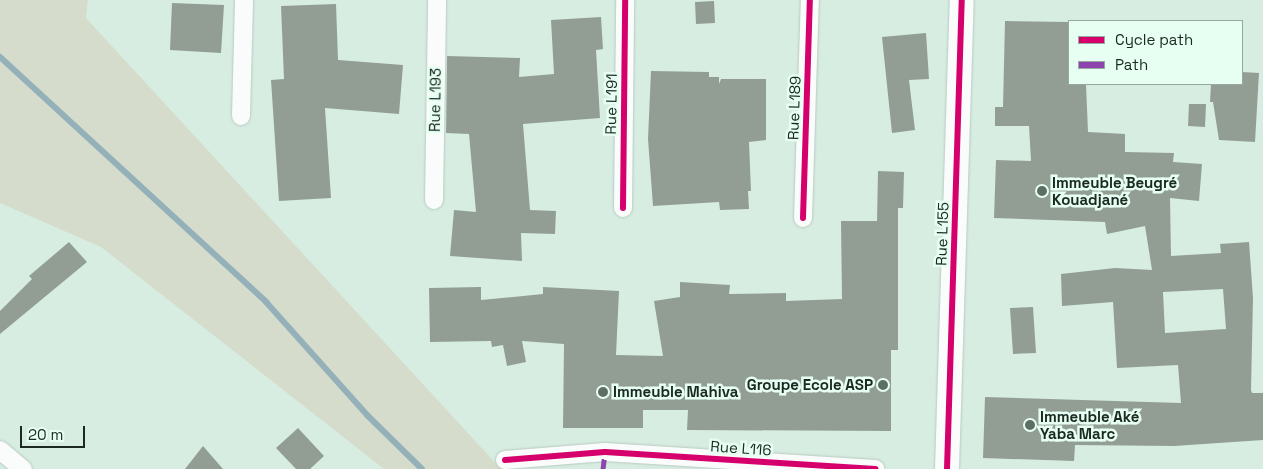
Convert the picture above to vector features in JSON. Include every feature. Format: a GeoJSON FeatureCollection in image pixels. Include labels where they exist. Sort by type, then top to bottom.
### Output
{"type":"FeatureCollection","features":[{"type":"Feature","properties":{"kind":"street"},"geometry":{"type":"LineString","coordinates":[[241,116],[244,0]]}},
{"type":"Feature","properties":{"kind":"street","name":"Rue L193"},"geometry":{"type":"LineString","coordinates":[[434,200],[437,0]]}},
{"type":"Feature","properties":{"kind":"street","name":"Rue L191"},"geometry":{"type":"LineString","coordinates":[[623,208],[625,0]]}},
{"type":"Feature","properties":{"kind":"street","name":"Rue L189"},"geometry":{"type":"LineString","coordinates":[[803,218],[810,0]]}},
{"type":"Feature","properties":{"kind":"street","name":"Rue L155"},"geometry":{"type":"LineString","coordinates":[[947,469],[962,0]]}},
{"type":"Feature","properties":{"kind":"street"},"geometry":{"type":"LineString","coordinates":[[0,450],[23,469]]}},
{"type":"Feature","properties":{"kind":"street","name":"Rue L116"},"geometry":{"type":"LineString","coordinates":[[505,460],[605,452],[875,469]]}},
{"type":"Feature","properties":{"kind":"green space"},"geometry":{"type":"Polygon","coordinates":[[[0,0],[88,0],[86,18],[501,469],[384,469],[101,247],[0,203],[0,0]]]}},
{"type":"Feature","properties":{"kind":"building"},"geometry":{"type":"Polygon","coordinates":[[[714,1],[715,23],[696,24],[695,2],[714,1]]]}},
{"type":"Feature","properties":{"kind":"building"},"geometry":{"type":"Polygon","coordinates":[[[172,3],[224,5],[221,53],[170,50],[172,3]]]}},
{"type":"Feature","properties":{"kind":"building"},"geometry":{"type":"Polygon","coordinates":[[[336,4],[338,60],[403,65],[399,114],[325,108],[331,198],[279,201],[271,80],[284,79],[281,6],[336,4]]]}},
{"type":"Feature","properties":{"kind":"building"},"geometry":{"type":"Polygon","coordinates":[[[601,17],[603,49],[596,50],[600,118],[523,124],[530,210],[556,211],[555,234],[521,233],[522,261],[450,256],[454,210],[476,212],[469,134],[446,133],[447,56],[520,58],[519,77],[554,74],[551,20],[601,17]]]}},
{"type":"Feature","properties":{"kind":"building"},"geometry":{"type":"Polygon","coordinates":[[[1005,21],[1068,22],[1068,85],[1086,85],[1088,132],[1125,134],[1125,152],[1174,153],[1173,162],[1202,164],[1199,201],[1170,198],[1171,256],[1221,253],[1220,244],[1249,242],[1253,298],[1251,390],[1252,393],[1263,393],[1263,440],[1174,446],[1075,445],[1074,461],[983,458],[985,397],[1181,403],[1178,365],[1117,368],[1113,302],[1062,306],[1061,274],[1115,268],[1152,270],[1145,226],[1107,234],[1105,222],[994,218],[996,160],[1031,161],[1029,126],[995,126],[995,107],[1003,107],[1005,21]],[[1223,289],[1163,292],[1165,333],[1226,329],[1223,289]]]}},
{"type":"Feature","properties":{"kind":"building"},"geometry":{"type":"Polygon","coordinates":[[[926,33],[929,79],[909,80],[915,130],[892,133],[882,37],[926,33]]]}},
{"type":"Feature","properties":{"kind":"building"},"geometry":{"type":"Polygon","coordinates":[[[651,71],[709,72],[709,77],[719,77],[719,84],[721,79],[766,79],[766,140],[749,142],[751,191],[748,191],[749,209],[720,210],[719,202],[653,206],[648,139],[651,71]]]}},
{"type":"Feature","properties":{"kind":"building"},"geometry":{"type":"Polygon","coordinates":[[[1243,72],[1259,73],[1255,142],[1219,140],[1213,102],[1210,102],[1211,85],[1243,85],[1243,72]]]}},
{"type":"Feature","properties":{"kind":"building"},"geometry":{"type":"Polygon","coordinates":[[[1189,104],[1206,104],[1205,127],[1188,126],[1189,104]]]}},
{"type":"Feature","properties":{"kind":"building"},"geometry":{"type":"Polygon","coordinates":[[[878,171],[904,172],[903,208],[898,208],[898,350],[891,350],[891,431],[687,430],[688,410],[643,410],[643,428],[563,428],[564,344],[522,341],[526,362],[507,366],[503,345],[492,347],[491,341],[430,342],[429,288],[481,287],[481,300],[543,294],[543,287],[619,291],[616,355],[663,356],[654,301],[680,297],[680,282],[730,285],[729,294],[786,293],[786,301],[842,299],[841,221],[877,221],[878,171]]]}},
{"type":"Feature","properties":{"kind":"building"},"geometry":{"type":"Polygon","coordinates":[[[69,242],[87,262],[0,334],[0,311],[32,279],[29,276],[69,242]]]}},
{"type":"Feature","properties":{"kind":"building"},"geometry":{"type":"Polygon","coordinates":[[[1033,307],[1036,353],[1013,354],[1010,308],[1033,307]]]}},
{"type":"Feature","properties":{"kind":"building"},"geometry":{"type":"Polygon","coordinates":[[[298,428],[324,456],[310,469],[296,469],[276,448],[298,428]]]}},
{"type":"Feature","properties":{"kind":"building"},"geometry":{"type":"Polygon","coordinates":[[[203,446],[223,469],[185,469],[203,446]]]}},
{"type":"Feature","properties":{"kind":"waterway"},"geometry":{"type":"LineString","coordinates":[[0,57],[266,302],[367,415],[422,469]]}},
{"type":"Feature","properties":{"kind":"marked path"},"geometry":{"type":"LineString","coordinates":[[603,469],[605,452]]}},
{"type":"Feature","properties":{"kind":"cycle path"},"geometry":{"type":"LineString","coordinates":[[623,208],[625,0]]}},
{"type":"Feature","properties":{"kind":"cycle path"},"geometry":{"type":"LineString","coordinates":[[803,218],[810,0]]}},
{"type":"Feature","properties":{"kind":"cycle path"},"geometry":{"type":"LineString","coordinates":[[947,469],[962,0]]}},
{"type":"Feature","properties":{"kind":"cycle path"},"geometry":{"type":"LineString","coordinates":[[505,460],[605,452],[875,469]]}},
{"type":"Feature","properties":{"kind":"place","name":"Immeuble Beugré Kouadjané"},"geometry":{"type":"Point","coordinates":[1042,191]}},
{"type":"Feature","properties":{"kind":"place","name":"Groupe Ecole ASP"},"geometry":{"type":"Point","coordinates":[883,385]}},
{"type":"Feature","properties":{"kind":"place","name":"Immeuble Mahiva"},"geometry":{"type":"Point","coordinates":[603,392]}},
{"type":"Feature","properties":{"kind":"place","name":"Immeuble Aké Yaba Marc"},"geometry":{"type":"Point","coordinates":[1030,425]}}]}
